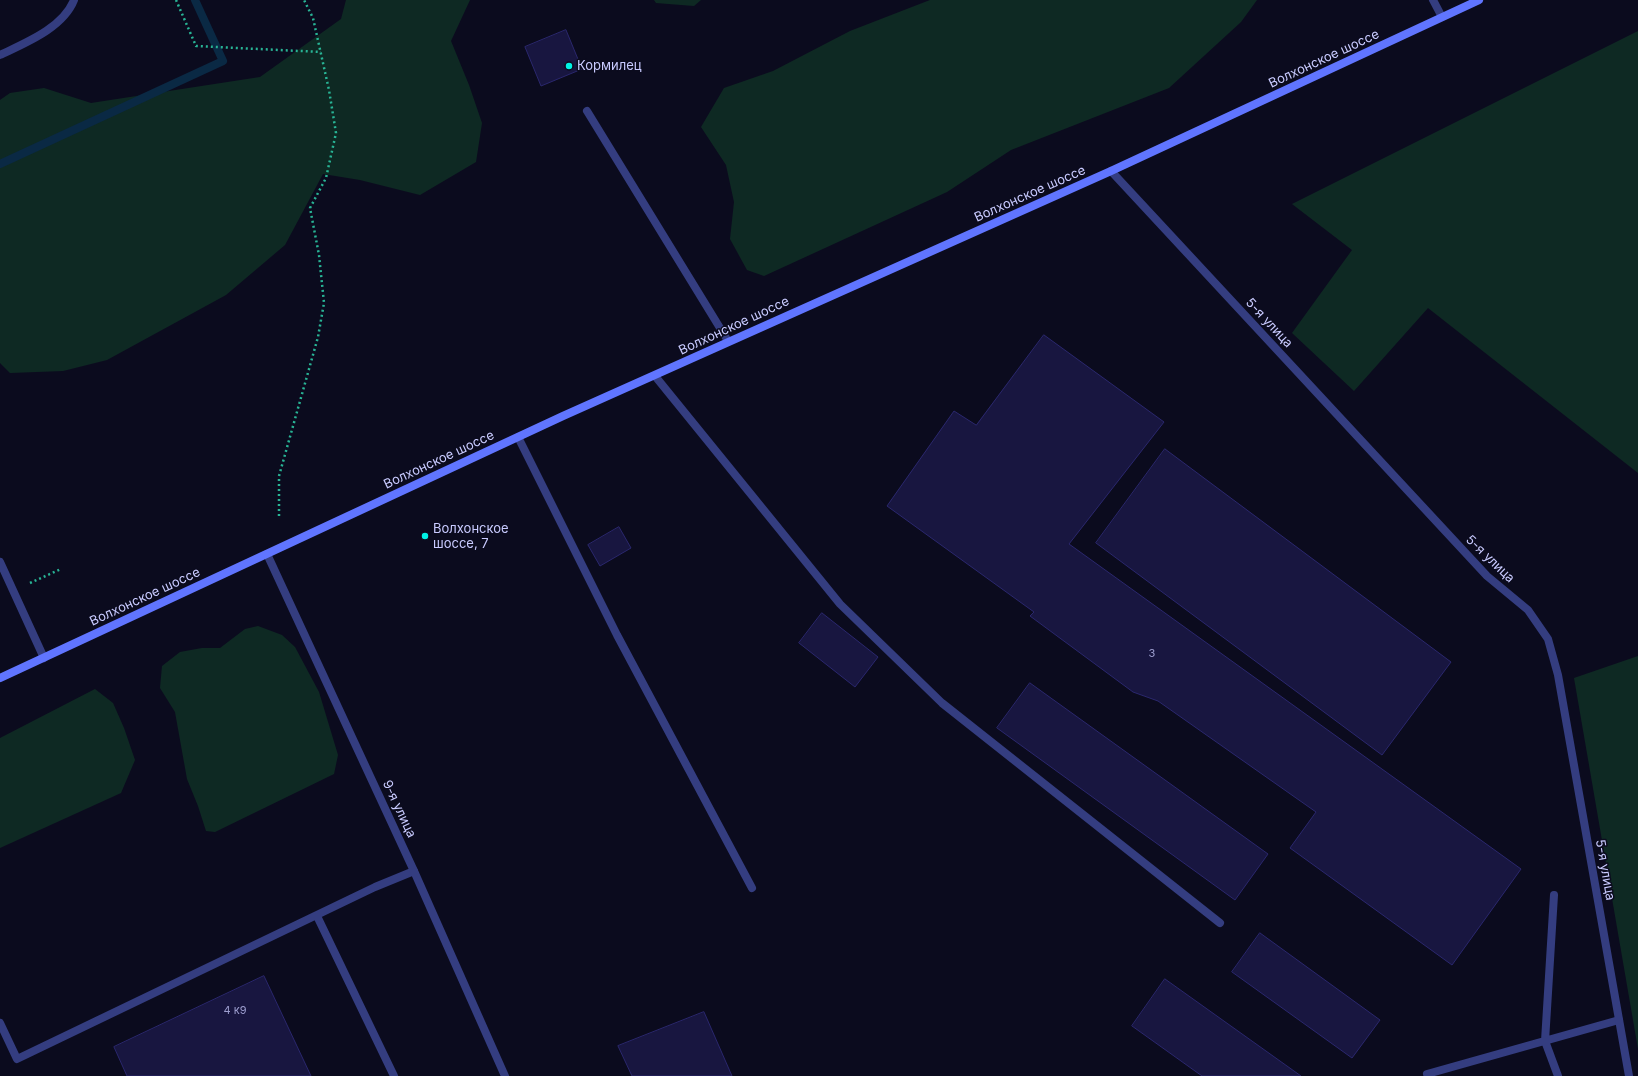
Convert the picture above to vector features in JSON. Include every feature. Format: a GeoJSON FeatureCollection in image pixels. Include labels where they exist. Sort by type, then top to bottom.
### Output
{"type":"FeatureCollection","features":[{"type":"Feature","properties":{"kind":"main road","name":"Волхонское шоссе"},"geometry":{"type":"LineString","coordinates":[[0,678],[518,437],[655,376],[728,341],[1111,170],[1479,0]]}},
{"type":"Feature","properties":{"kind":"street"},"geometry":{"type":"LineString","coordinates":[[0,55],[42,35],[71,8],[74,0]]}},
{"type":"Feature","properties":{"kind":"street"},"geometry":{"type":"LineString","coordinates":[[1434,0],[1442,18]]}},
{"type":"Feature","properties":{"kind":"street"},"geometry":{"type":"LineString","coordinates":[[587,111],[728,341]]}},
{"type":"Feature","properties":{"kind":"street","name":"5-я улица"},"geometry":{"type":"LineString","coordinates":[[1111,170],[1487,576],[1528,610],[1548,639],[1558,675],[1629,1076]]}},
{"type":"Feature","properties":{"kind":"street"},"geometry":{"type":"LineString","coordinates":[[655,376],[840,604],[942,703],[1220,923]]}},
{"type":"Feature","properties":{"kind":"street"},"geometry":{"type":"LineString","coordinates":[[518,437],[617,635],[752,888]]}},
{"type":"Feature","properties":{"kind":"street","name":"9-я улица"},"geometry":{"type":"LineString","coordinates":[[267,554],[414,871],[505,1076]]}},
{"type":"Feature","properties":{"kind":"street"},"geometry":{"type":"LineString","coordinates":[[0,562],[44,658]]}},
{"type":"Feature","properties":{"kind":"street"},"geometry":{"type":"LineString","coordinates":[[0,1023],[17,1060],[414,871]]}},
{"type":"Feature","properties":{"kind":"street"},"geometry":{"type":"LineString","coordinates":[[1554,895],[1545,1041],[1558,1076]]}},
{"type":"Feature","properties":{"kind":"street"},"geometry":{"type":"LineString","coordinates":[[317,916],[394,1076]]}},
{"type":"Feature","properties":{"kind":"street"},"geometry":{"type":"LineString","coordinates":[[1427,1074],[1619,1020]]}},
{"type":"Feature","properties":{"kind":"path"},"geometry":{"type":"LineString","coordinates":[[176,0],[196,46],[224,46],[321,52]]}},
{"type":"Feature","properties":{"kind":"path"},"geometry":{"type":"LineString","coordinates":[[279,516],[279,476],[318,336],[324,302],[319,255],[310,208],[326,178],[336,133],[313,18],[304,0]]}},
{"type":"Feature","properties":{"kind":"path"},"geometry":{"type":"LineString","coordinates":[[33,582],[61,569]]}},
{"type":"Feature","properties":{"kind":"green space"},"geometry":{"type":"Polygon","coordinates":[[[346,0],[470,0],[451,41],[469,85],[482,123],[476,162],[420,195],[360,180],[323,174],[285,245],[226,295],[107,360],[63,371],[10,373],[0,363],[0,100],[10,93],[44,88],[91,103],[260,77],[341,19],[346,0]]]}},
{"type":"Feature","properties":{"kind":"green space"},"geometry":{"type":"Polygon","coordinates":[[[654,0],[701,0],[694,6],[656,3],[654,0]]]}},
{"type":"Feature","properties":{"kind":"green space"},"geometry":{"type":"Polygon","coordinates":[[[930,0],[1257,0],[1241,22],[1169,88],[1011,150],[947,192],[764,276],[747,270],[730,239],[734,202],[726,165],[701,127],[724,88],[773,71],[850,31],[930,0]]]}},
{"type":"Feature","properties":{"kind":"green space"},"geometry":{"type":"Polygon","coordinates":[[[1638,31],[1638,473],[1428,308],[1354,391],[1292,333],[1352,250],[1292,204],[1638,31]]]}},
{"type":"Feature","properties":{"kind":"green space"},"geometry":{"type":"Polygon","coordinates":[[[258,626],[282,635],[295,647],[319,692],[338,755],[334,774],[215,832],[206,831],[187,779],[175,712],[160,688],[162,666],[180,652],[202,648],[220,648],[245,629],[258,626]]]}},
{"type":"Feature","properties":{"kind":"green space"},"geometry":{"type":"Polygon","coordinates":[[[1638,656],[1638,1049],[1574,678],[1638,656]]]}},
{"type":"Feature","properties":{"kind":"green space"},"geometry":{"type":"Polygon","coordinates":[[[95,689],[113,703],[124,728],[135,760],[121,793],[0,848],[0,738],[95,689]]]}},
{"type":"Feature","properties":{"kind":"building"},"geometry":{"type":"Polygon","coordinates":[[[566,30],[582,69],[541,86],[525,47],[566,30]]]}},
{"type":"Feature","properties":{"kind":"building"},"geometry":{"type":"Polygon","coordinates":[[[1044,335],[1164,422],[1069,544],[1521,869],[1452,965],[1290,848],[1316,812],[1158,701],[1133,692],[1030,616],[1034,612],[887,506],[954,411],[976,425],[1044,335]]]}},
{"type":"Feature","properties":{"kind":"building"},"geometry":{"type":"Polygon","coordinates":[[[1165,449],[1451,662],[1382,755],[1096,543],[1165,449]]]}},
{"type":"Feature","properties":{"kind":"building"},"geometry":{"type":"Polygon","coordinates":[[[619,527],[631,548],[600,566],[588,545],[619,527]]]}},
{"type":"Feature","properties":{"kind":"building"},"geometry":{"type":"Polygon","coordinates":[[[822,613],[878,657],[855,687],[799,643],[822,613]]]}},
{"type":"Feature","properties":{"kind":"building"},"geometry":{"type":"Polygon","coordinates":[[[1030,683],[1268,854],[1235,900],[997,728],[1030,683]]]}},
{"type":"Feature","properties":{"kind":"building"},"geometry":{"type":"Polygon","coordinates":[[[1260,933],[1380,1020],[1352,1058],[1232,972],[1260,933]]]}},
{"type":"Feature","properties":{"kind":"building"},"geometry":{"type":"Polygon","coordinates":[[[264,976],[311,1076],[127,1076],[114,1047],[264,976]]]}},
{"type":"Feature","properties":{"kind":"building"},"geometry":{"type":"Polygon","coordinates":[[[1165,979],[1301,1076],[1202,1076],[1132,1026],[1165,979]]]}},
{"type":"Feature","properties":{"kind":"building"},"geometry":{"type":"Polygon","coordinates":[[[704,1012],[732,1076],[632,1076],[618,1046],[704,1012]]]}},
{"type":"Feature","properties":{"kind":"waterway"},"geometry":{"type":"LineString","coordinates":[[0,164],[223,61],[195,0]]}},
{"type":"Feature","properties":{"kind":"place","name":"Кормилец"},"geometry":{"type":"Point","coordinates":[569,66]}},
{"type":"Feature","properties":{"kind":"place","name":"Волхонское шоссе, 7"},"geometry":{"type":"Point","coordinates":[425,536]}}]}
